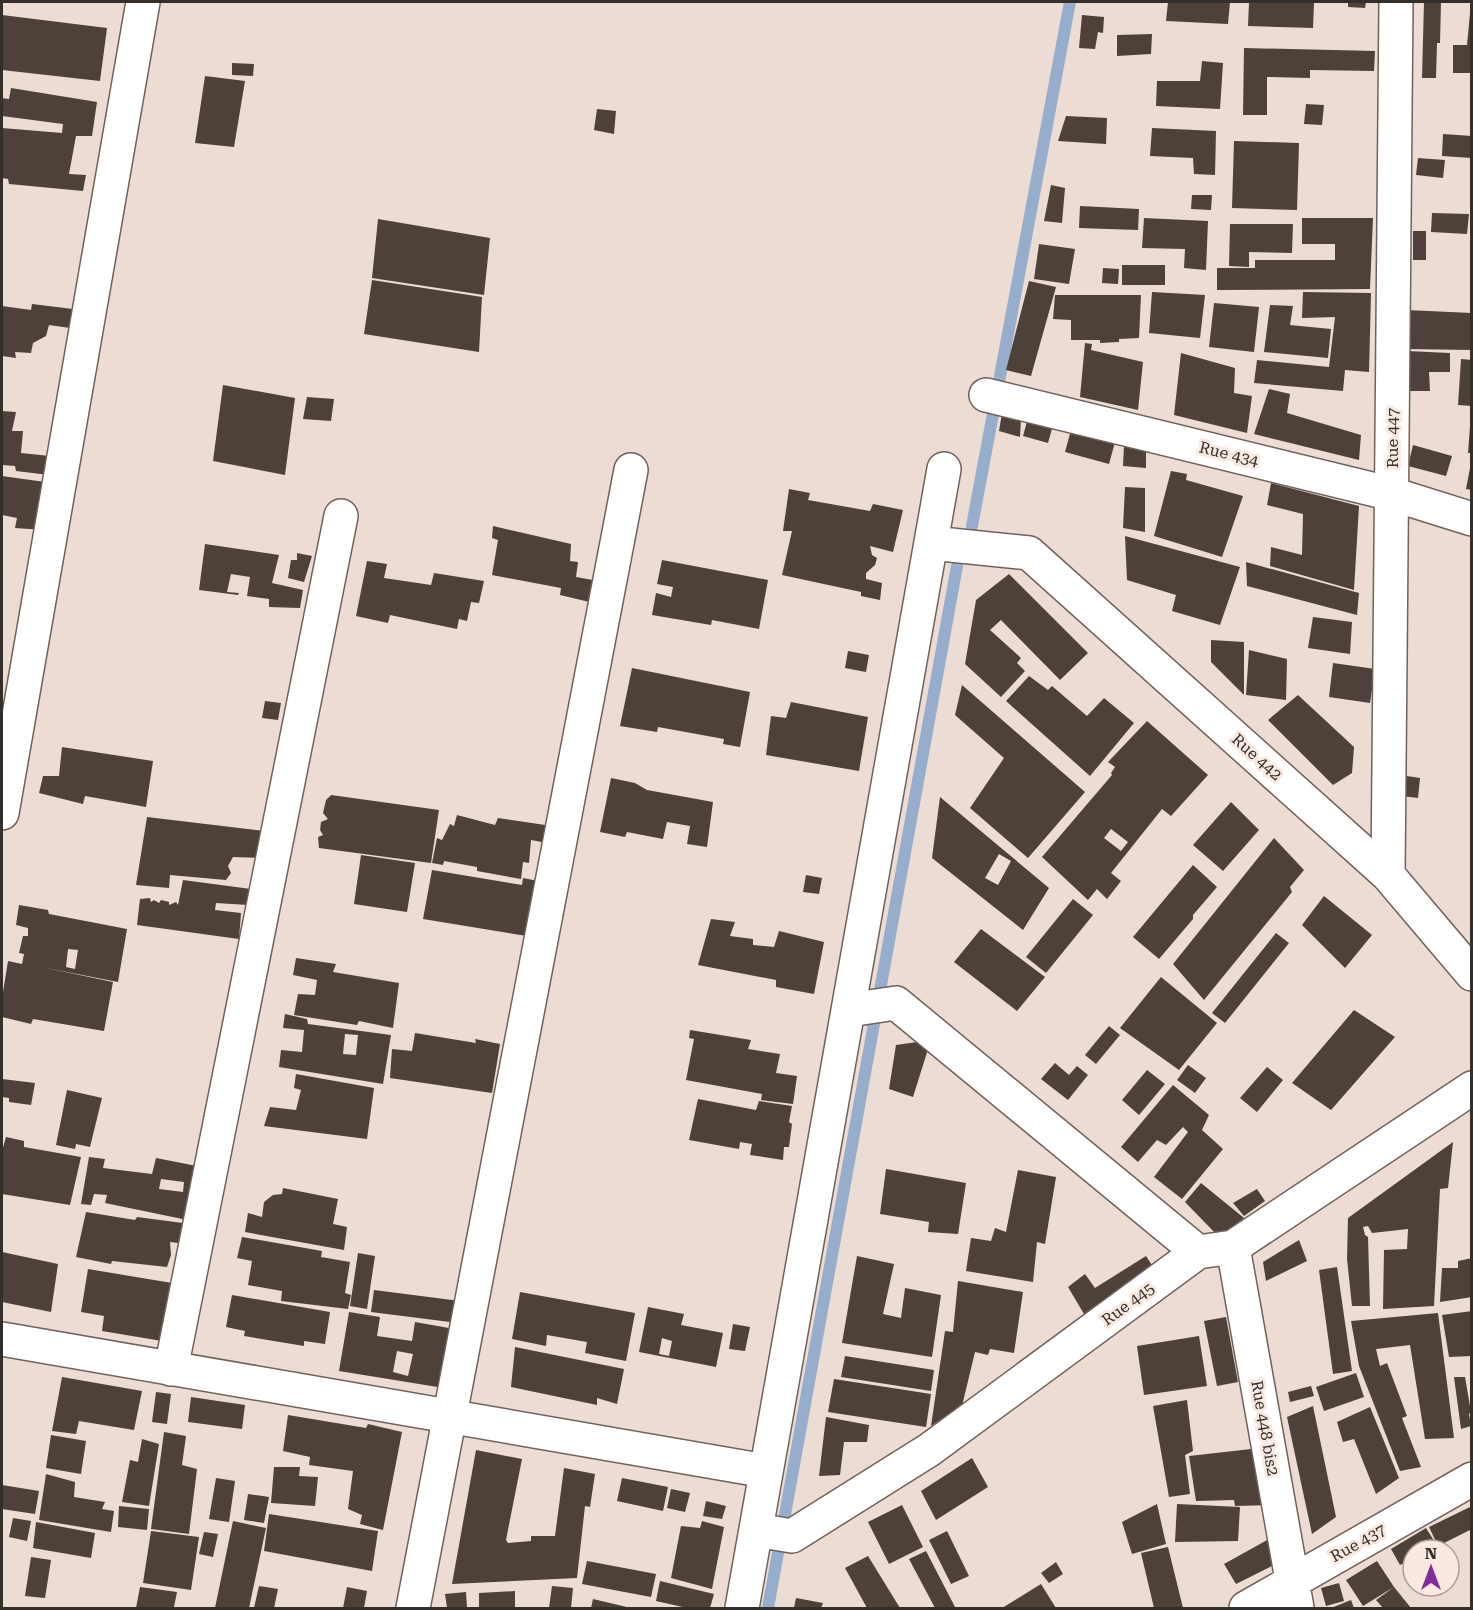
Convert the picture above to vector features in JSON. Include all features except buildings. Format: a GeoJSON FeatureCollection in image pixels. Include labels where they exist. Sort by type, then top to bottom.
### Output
{"type":"FeatureCollection","features":[{"type":"Feature","properties":{"kind":"street"},"geometry":{"type":"LineString","coordinates":[[2,813],[143,2]]}},
{"type":"Feature","properties":{"kind":"street","name":"Rue 447"},"geometry":{"type":"LineString","coordinates":[[1388,875],[1396,2]]}},
{"type":"Feature","properties":{"kind":"street","name":"Rue 434"},"geometry":{"type":"LineString","coordinates":[[986,395],[1392,494],[1472,519]]}},
{"type":"Feature","properties":{"kind":"street"},"geometry":{"type":"LineString","coordinates":[[742,1608],[773,1532],[766,1471],[944,469]]}},
{"type":"Feature","properties":{"kind":"street"},"geometry":{"type":"LineString","coordinates":[[413,1608],[631,470]]}},
{"type":"Feature","properties":{"kind":"street"},"geometry":{"type":"LineString","coordinates":[[171,1369],[341,516]]}},
{"type":"Feature","properties":{"kind":"street","name":"Rue 442"},"geometry":{"type":"LineString","coordinates":[[931,543],[1029,553],[1388,875],[1472,974]]}},
{"type":"Feature","properties":{"kind":"street"},"geometry":{"type":"LineString","coordinates":[[849,1010],[896,1003],[1198,1252]]}},
{"type":"Feature","properties":{"kind":"street","name":"Rue 445"},"geometry":{"type":"LineString","coordinates":[[773,1532],[929,1450],[1198,1252],[1233,1247],[1472,1088]]}},
{"type":"Feature","properties":{"kind":"street","name":"Rue 448 bis2"},"geometry":{"type":"LineString","coordinates":[[1233,1247],[1295,1595]]}},
{"type":"Feature","properties":{"kind":"street"},"geometry":{"type":"LineString","coordinates":[[2,1339],[766,1471]]}},
{"type":"Feature","properties":{"kind":"street","name":"Rue 437"},"geometry":{"type":"LineString","coordinates":[[1246,1608],[1295,1595],[1471,1482]]}},
{"type":"Feature","properties":{"kind":"waterway"},"geometry":{"type":"LineString","coordinates":[[972,526],[1070,2]]}},
{"type":"Feature","properties":{"kind":"waterway"},"geometry":{"type":"LineString","coordinates":[[768,1608],[957,566]]}}]}
